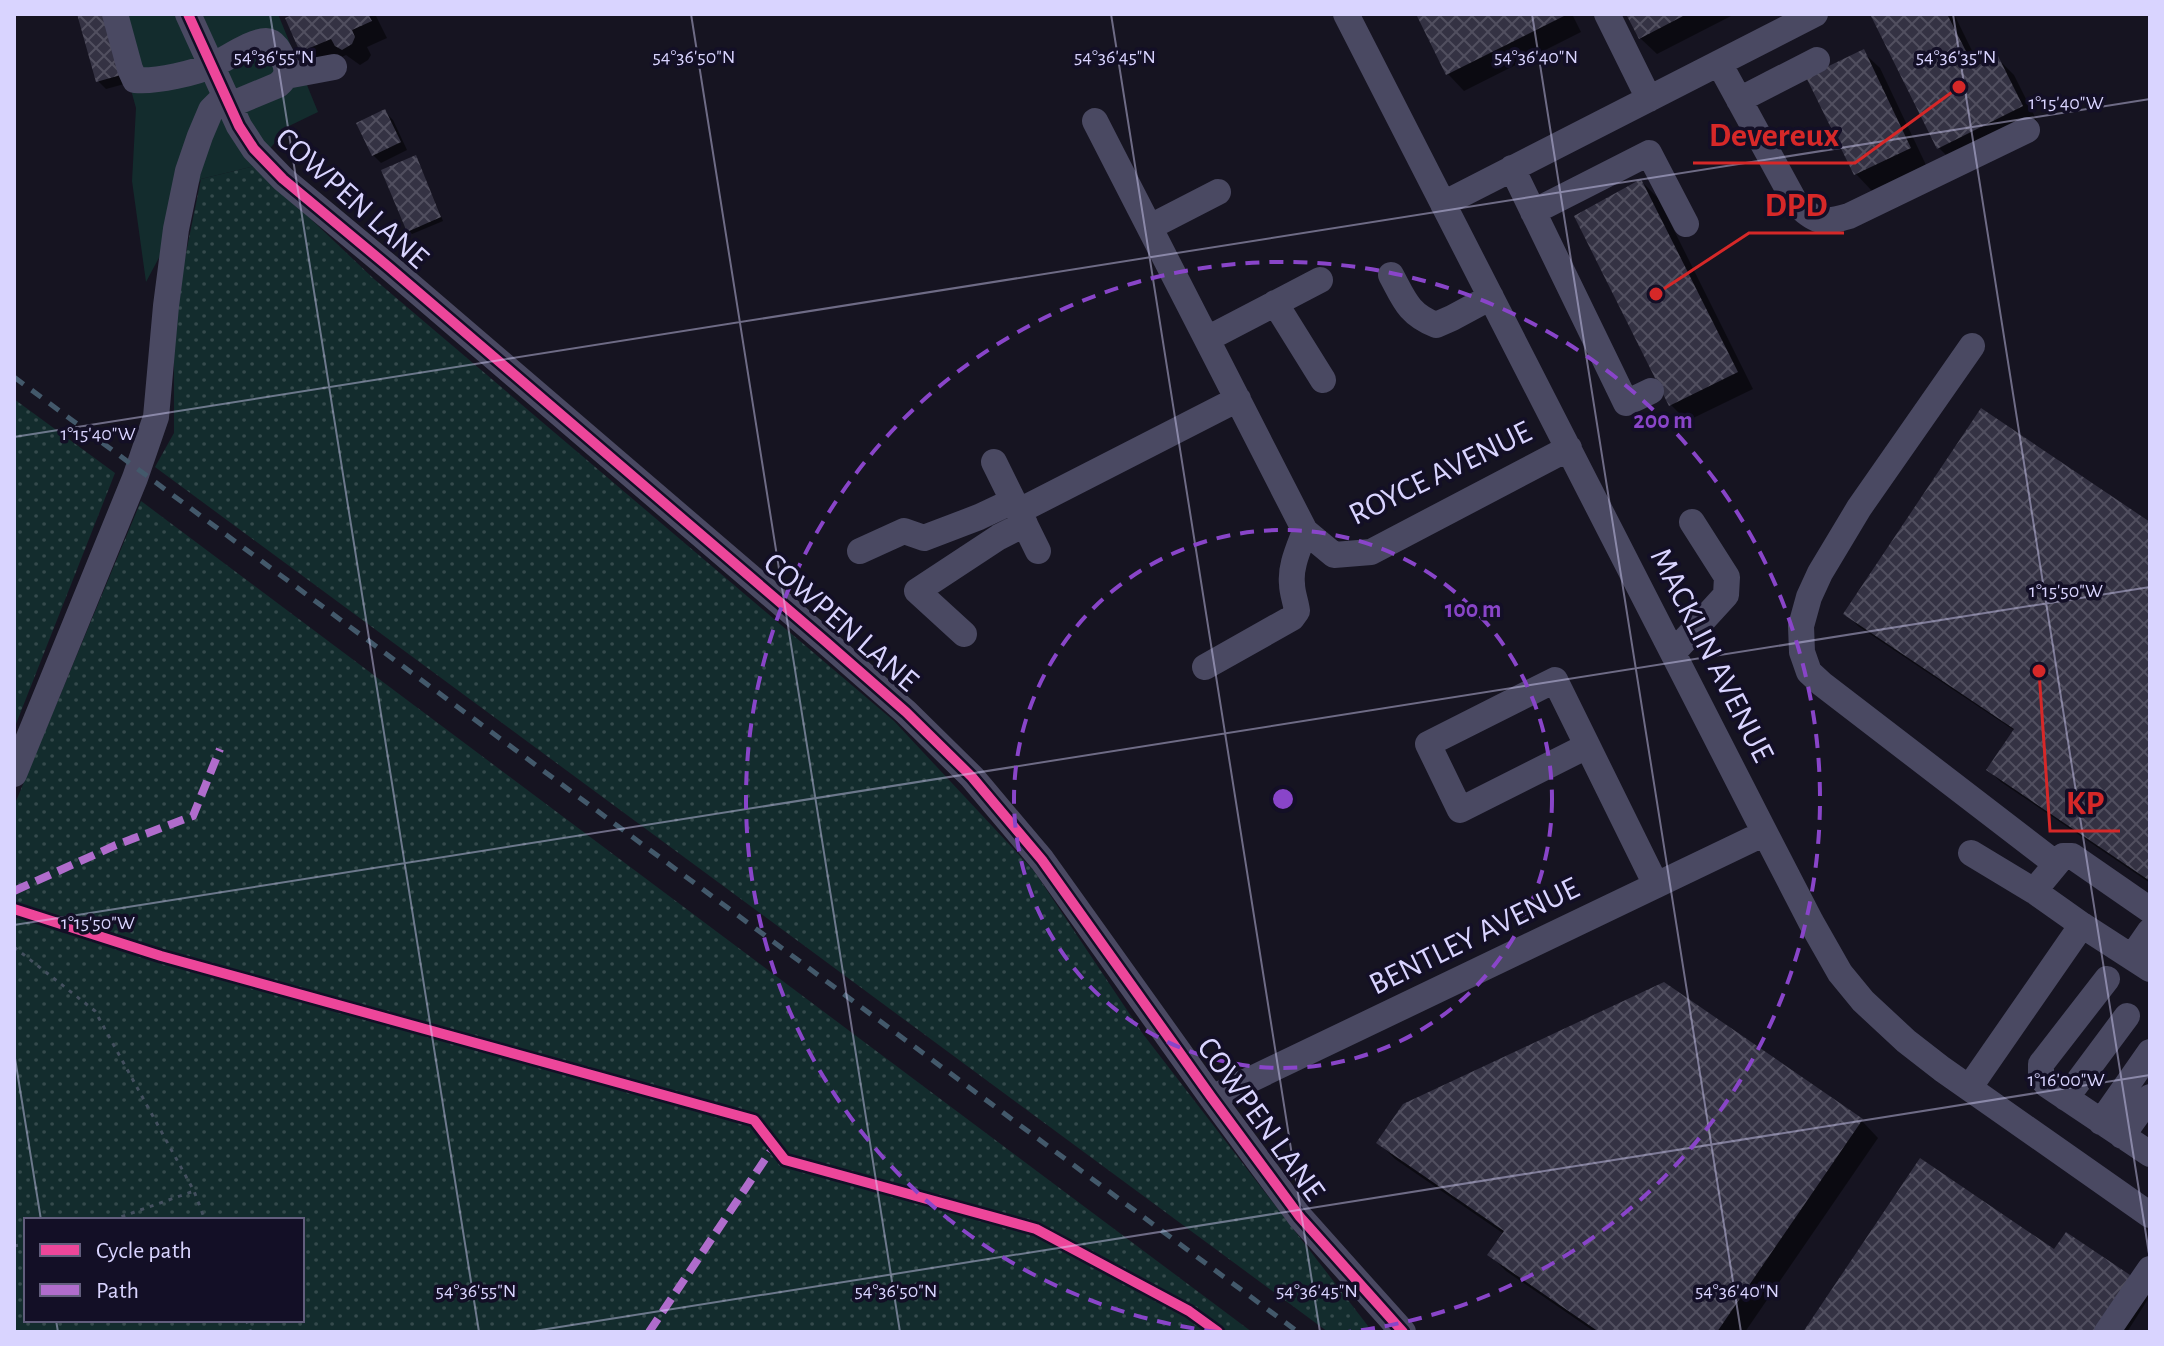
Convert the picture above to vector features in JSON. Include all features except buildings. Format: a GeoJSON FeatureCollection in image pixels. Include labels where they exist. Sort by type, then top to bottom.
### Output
{"type":"FeatureCollection","features":[{"type":"Feature","properties":{"kind":"street"},"geometry":{"type":"LineString","coordinates":[[115,14],[135,80],[150,81],[211,66],[259,42],[271,41],[284,62],[286,76]]}},
{"type":"Feature","properties":{"kind":"street","name":"COWPEN LANE"},"geometry":{"type":"LineString","coordinates":[[188,14],[254,149],[283,179],[825,641],[906,712],[972,777],[1042,860],[1300,1217],[1403,1332]]}},
{"type":"Feature","properties":{"kind":"street","name":"MACKLIN AVENUE"},"geometry":{"type":"LineString","coordinates":[[1346,14],[1811,922],[1848,983],[1906,1041],[2150,1215]]}},
{"type":"Feature","properties":{"kind":"street"},"geometry":{"type":"LineString","coordinates":[[1607,14],[1649,99]]}},
{"type":"Feature","properties":{"kind":"street"},"geometry":{"type":"LineString","coordinates":[[1443,204],[1811,15]]}},
{"type":"Feature","properties":{"kind":"street"},"geometry":{"type":"LineString","coordinates":[[1739,100],[1817,60]]}},
{"type":"Feature","properties":{"kind":"street"},"geometry":{"type":"LineString","coordinates":[[1719,63],[1795,202],[1807,215],[1827,223],[1849,216],[2027,130]]}},
{"type":"Feature","properties":{"kind":"street"},"geometry":{"type":"LineString","coordinates":[[14,774],[135,478],[156,417],[176,229],[188,171],[211,110],[228,100],[278,85],[286,76],[334,67]]}},
{"type":"Feature","properties":{"kind":"street","name":"ROYCE AVENUE"},"geometry":{"type":"LineString","coordinates":[[1095,121],[1305,531],[1334,555],[1371,552],[1569,448]]}},
{"type":"Feature","properties":{"kind":"street"},"geometry":{"type":"LineString","coordinates":[[1533,212],[1649,153],[1686,224]]}},
{"type":"Feature","properties":{"kind":"street"},"geometry":{"type":"LineString","coordinates":[[1512,168],[1626,403],[1651,391]]}},
{"type":"Feature","properties":{"kind":"street"},"geometry":{"type":"LineString","coordinates":[[1150,227],[1218,192]]}},
{"type":"Feature","properties":{"kind":"street"},"geometry":{"type":"LineString","coordinates":[[1391,275],[1410,310],[1436,325],[1491,297]]}},
{"type":"Feature","properties":{"kind":"street"},"geometry":{"type":"LineString","coordinates":[[1207,339],[1320,280]]}},
{"type":"Feature","properties":{"kind":"street"},"geometry":{"type":"LineString","coordinates":[[1275,303],[1323,380]]}},
{"type":"Feature","properties":{"kind":"street"},"geometry":{"type":"LineString","coordinates":[[1972,346],[1859,508],[1820,573],[1801,626],[1802,652],[1809,672],[1822,684],[2055,863]]}},
{"type":"Feature","properties":{"kind":"street"},"geometry":{"type":"LineString","coordinates":[[860,551],[904,531],[924,538],[979,517],[1019,512],[1238,399]]}},
{"type":"Feature","properties":{"kind":"street"},"geometry":{"type":"LineString","coordinates":[[994,462],[1038,551]]}},
{"type":"Feature","properties":{"kind":"street"},"geometry":{"type":"LineString","coordinates":[[964,634],[917,591],[999,537],[1019,512]]}},
{"type":"Feature","properties":{"kind":"street"},"geometry":{"type":"LineString","coordinates":[[1673,653],[1726,595],[1727,577],[1692,522]]}},
{"type":"Feature","properties":{"kind":"street"},"geometry":{"type":"LineString","coordinates":[[1205,667],[1292,618],[1297,611],[1292,576],[1305,531]]}},
{"type":"Feature","properties":{"kind":"street"},"geometry":{"type":"LineString","coordinates":[[1587,746],[1460,810],[1428,744],[1555,680],[1656,885]]}},
{"type":"Feature","properties":{"kind":"street","name":"BENTLEY AVENUE"},"geometry":{"type":"LineString","coordinates":[[1212,1098],[1765,833]]}},
{"type":"Feature","properties":{"kind":"street"},"geometry":{"type":"LineString","coordinates":[[1971,853],[2141,963],[2150,931]]}},
{"type":"Feature","properties":{"kind":"street"},"geometry":{"type":"LineString","coordinates":[[2034,891],[2055,863],[2063,856],[2072,856],[2150,910]]}},
{"type":"Feature","properties":{"kind":"street"},"geometry":{"type":"LineString","coordinates":[[1969,1088],[2082,925]]}},
{"type":"Feature","properties":{"kind":"street"},"geometry":{"type":"LineString","coordinates":[[2107,979],[2041,1064],[2041,1077],[2047,1085],[2150,1154]]}},
{"type":"Feature","properties":{"kind":"street"},"geometry":{"type":"LineString","coordinates":[[2066,1098],[2127,1016]]}},
{"type":"Feature","properties":{"kind":"street"},"geometry":{"type":"LineString","coordinates":[[2112,1129],[2150,1052]]}},
{"type":"Feature","properties":{"kind":"street"},"geometry":{"type":"LineString","coordinates":[[2112,1129],[2150,1097]]}},
{"type":"Feature","properties":{"kind":"street"},"geometry":{"type":"LineString","coordinates":[[2107,1332],[2150,1269]]}},
{"type":"Feature","properties":{"kind":"path"},"geometry":{"type":"LineString","coordinates":[[14,947],[95,1011],[194,1191],[204,1218]]}},
{"type":"Feature","properties":{"kind":"path"},"geometry":{"type":"LineString","coordinates":[[118,1218],[194,1191]]}},
{"type":"Feature","properties":{"kind":"green space"},"geometry":{"type":"Polygon","coordinates":[[[110,14],[278,14],[318,112],[289,126],[255,166],[201,179],[146,282],[132,181],[136,108],[110,14]]]}},
{"type":"Feature","properties":{"kind":"green space"},"geometry":{"type":"Polygon","coordinates":[[[255,166],[374,279],[894,721],[1034,871],[1143,1034],[1368,1326],[1366,1332],[1328,1332],[155,467],[174,433],[174,312],[201,179],[255,166]]]}},
{"type":"Feature","properties":{"kind":"green space"},"geometry":{"type":"Polygon","coordinates":[[[14,399],[115,473],[14,729],[14,399]]]}},
{"type":"Feature","properties":{"kind":"green space"},"geometry":{"type":"Polygon","coordinates":[[[141,501],[1252,1332],[14,1332],[14,806],[141,501]]]}},
{"type":"Feature","properties":{"kind":"railway"},"geometry":{"type":"LineString","coordinates":[[14,377],[1298,1332]]}},
{"type":"Feature","properties":{"kind":"marked path"},"geometry":{"type":"LineString","coordinates":[[14,891],[116,845],[193,816],[220,749]]}},
{"type":"Feature","properties":{"kind":"marked path"},"geometry":{"type":"LineString","coordinates":[[649,1332],[774,1146]]}},
{"type":"Feature","properties":{"kind":"cycle path"},"geometry":{"type":"LineString","coordinates":[[188,14],[239,126],[254,149],[283,179],[825,641],[906,712],[972,777],[1042,860],[1300,1217],[1403,1332]]}},
{"type":"Feature","properties":{"kind":"cycle path"},"geometry":{"type":"LineString","coordinates":[[14,909],[161,956],[754,1120],[785,1160],[1036,1229],[1189,1311],[1218,1332]]}},
{"type":"Feature","properties":{"kind":"place","name":"Devereux"},"geometry":{"type":"Point","coordinates":[1959,87]}},
{"type":"Feature","properties":{"kind":"place","name":"DPD"},"geometry":{"type":"Point","coordinates":[1656,294]}},
{"type":"Feature","properties":{"kind":"place","name":"KP"},"geometry":{"type":"Point","coordinates":[2039,671]}}]}
